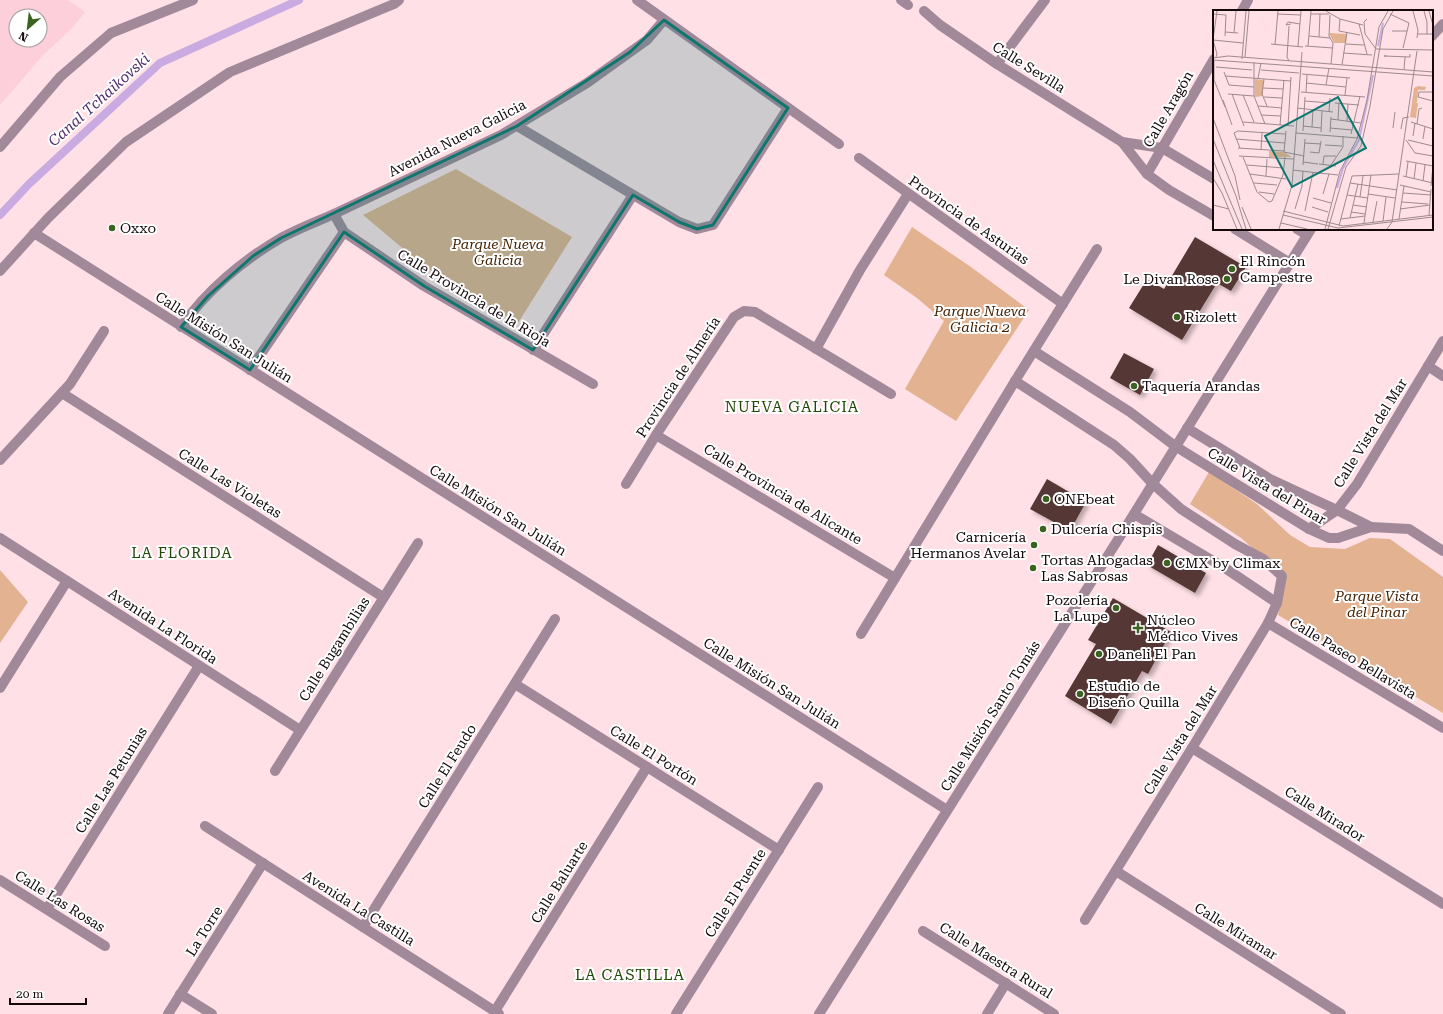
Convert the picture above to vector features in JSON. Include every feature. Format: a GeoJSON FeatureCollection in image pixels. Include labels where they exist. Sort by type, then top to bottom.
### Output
{"type":"FeatureCollection","features":[{"type":"Feature","properties":{"kind":"street"},"geometry":{"type":"LineString","coordinates":[[0,147],[60,77],[111,33],[193,0]]}},
{"type":"Feature","properties":{"kind":"street"},"geometry":{"type":"LineString","coordinates":[[0,270],[48,218],[126,142],[230,72],[400,0]]}},
{"type":"Feature","properties":{"kind":"street"},"geometry":{"type":"LineString","coordinates":[[637,0],[839,144]]}},
{"type":"Feature","properties":{"kind":"street"},"geometry":{"type":"LineString","coordinates":[[996,64],[1045,0]]}},
{"type":"Feature","properties":{"kind":"street"},"geometry":{"type":"LineString","coordinates":[[1243,10],[1248,0]]}},
{"type":"Feature","properties":{"kind":"street","name":"Calle Sevilla"},"geometry":{"type":"LineString","coordinates":[[924,11],[940,25],[996,64],[1122,142],[1146,174],[1169,190],[1213,215]]}},
{"type":"Feature","properties":{"kind":"street","name":"Avenida Nueva Galicia"},"geometry":{"type":"LineString","coordinates":[[181,327],[189,315],[230,275],[253,256],[281,238],[501,135],[517,126],[587,83],[647,40],[664,20]]}},
{"type":"Feature","properties":{"kind":"street"},"geometry":{"type":"LineString","coordinates":[[1433,35],[1443,24]]}},
{"type":"Feature","properties":{"kind":"street","name":"Calle Aragón"},"geometry":{"type":"LineString","coordinates":[[1146,174],[1213,61]]}},
{"type":"Feature","properties":{"kind":"street"},"geometry":{"type":"LineString","coordinates":[[517,126],[679,222],[697,228],[713,225],[788,108]]}},
{"type":"Feature","properties":{"kind":"street","name":"Calle Sevilla"},"geometry":{"type":"LineString","coordinates":[[1122,142],[1162,148],[1213,178]]}},
{"type":"Feature","properties":{"kind":"street","name":"Provincia de Asturias"},"geometry":{"type":"LineString","coordinates":[[859,158],[1063,304]]}},
{"type":"Feature","properties":{"kind":"street"},"geometry":{"type":"LineString","coordinates":[[816,349],[860,270],[908,194]]}},
{"type":"Feature","properties":{"kind":"street"},"geometry":{"type":"LineString","coordinates":[[533,350],[633,195]]}},
{"type":"Feature","properties":{"kind":"street"},"geometry":{"type":"LineString","coordinates":[[250,370],[344,232],[334,214]]}},
{"type":"Feature","properties":{"kind":"street"},"geometry":{"type":"LineString","coordinates":[[1238,230],[1290,263]]}},
{"type":"Feature","properties":{"kind":"street","name":"Calle Provincia de la Rioja"},"geometry":{"type":"LineString","coordinates":[[344,232],[424,286],[593,384]]}},
{"type":"Feature","properties":{"kind":"street","name":"Calle Misión Santo Tomás"},"geometry":{"type":"LineString","coordinates":[[820,1014],[1309,232]]}},
{"type":"Feature","properties":{"kind":"street","name":"Calle Misión San Julián"},"geometry":{"type":"LineString","coordinates":[[34,233],[947,810]]}},
{"type":"Feature","properties":{"kind":"street"},"geometry":{"type":"LineString","coordinates":[[861,634],[1097,249]]}},
{"type":"Feature","properties":{"kind":"street","name":"Provincia de Almería"},"geometry":{"type":"LineString","coordinates":[[626,484],[656,435],[734,317],[744,311],[755,312],[891,394]]}},
{"type":"Feature","properties":{"kind":"street"},"geometry":{"type":"LineString","coordinates":[[0,460],[70,384],[104,331]]}},
{"type":"Feature","properties":{"kind":"street","name":"Calle Vista del Mar"},"geometry":{"type":"LineString","coordinates":[[1309,529],[1337,510],[1357,484],[1443,341]]}},
{"type":"Feature","properties":{"kind":"street"},"geometry":{"type":"LineString","coordinates":[[1034,351],[1130,412],[1175,446]]}},
{"type":"Feature","properties":{"kind":"street"},"geometry":{"type":"LineString","coordinates":[[1428,366],[1443,376]]}},
{"type":"Feature","properties":{"kind":"street"},"geometry":{"type":"LineString","coordinates":[[1015,381],[1114,446],[1130,459],[1152,483]]}},
{"type":"Feature","properties":{"kind":"street","name":"Calle Las Violetas"},"geometry":{"type":"LineString","coordinates":[[62,393],[383,597]]}},
{"type":"Feature","properties":{"kind":"street","name":"Calle Vista del Pinar"},"geometry":{"type":"LineString","coordinates":[[1187,428],[1270,479],[1370,527]]}},
{"type":"Feature","properties":{"kind":"street","name":"Calle Provincia de Alicante"},"geometry":{"type":"LineString","coordinates":[[656,435],[896,578]]}},
{"type":"Feature","properties":{"kind":"street","name":"Calle Vista del Pinar"},"geometry":{"type":"LineString","coordinates":[[1175,446],[1309,529],[1329,538],[1338,538],[1370,527],[1409,529],[1443,551]]}},
{"type":"Feature","properties":{"kind":"street","name":"Calle Paseo Bellavista"},"geometry":{"type":"LineString","coordinates":[[1152,483],[1181,509],[1235,544],[1263,559],[1282,576],[1277,603],[1268,623],[1443,728]]}},
{"type":"Feature","properties":{"kind":"street","name":"Calle Paseo Bellavista"},"geometry":{"type":"LineString","coordinates":[[1134,514],[1225,568],[1277,603]]}},
{"type":"Feature","properties":{"kind":"street","name":"Avenida La Florida"},"geometry":{"type":"LineString","coordinates":[[0,538],[300,730]]}},
{"type":"Feature","properties":{"kind":"street","name":"Calle Bugambilias"},"geometry":{"type":"LineString","coordinates":[[275,770],[418,543]]}},
{"type":"Feature","properties":{"kind":"street"},"geometry":{"type":"LineString","coordinates":[[0,545],[11,545]]}},
{"type":"Feature","properties":{"kind":"street"},"geometry":{"type":"LineString","coordinates":[[0,688],[67,581]]}},
{"type":"Feature","properties":{"kind":"street","name":"Calle El Feudo"},"geometry":{"type":"LineString","coordinates":[[363,927],[555,619]]}},
{"type":"Feature","properties":{"kind":"street","name":"Calle Vista del Mar"},"geometry":{"type":"LineString","coordinates":[[1085,920],[1268,623]]}},
{"type":"Feature","properties":{"kind":"street","name":"Calle Las Petunias"},"geometry":{"type":"LineString","coordinates":[[47,909],[199,666]]}},
{"type":"Feature","properties":{"kind":"street","name":"Calle El Portón"},"geometry":{"type":"LineString","coordinates":[[515,684],[779,850]]}},
{"type":"Feature","properties":{"kind":"street","name":"Calle Mirador"},"geometry":{"type":"LineString","coordinates":[[1192,748],[1443,904]]}},
{"type":"Feature","properties":{"kind":"street","name":"Calle Baluarte"},"geometry":{"type":"LineString","coordinates":[[497,1013],[647,767]]}},
{"type":"Feature","properties":{"kind":"street","name":"Calle El Puente"},"geometry":{"type":"LineString","coordinates":[[676,1014],[818,787]]}},
{"type":"Feature","properties":{"kind":"street","name":"Avenida La Castilla"},"geometry":{"type":"LineString","coordinates":[[205,826],[497,1013]]}},
{"type":"Feature","properties":{"kind":"street","name":"La Torre"},"geometry":{"type":"LineString","coordinates":[[168,1014],[263,863]]}},
{"type":"Feature","properties":{"kind":"street","name":"Calle Miramar"},"geometry":{"type":"LineString","coordinates":[[1116,871],[1341,1014]]}},
{"type":"Feature","properties":{"kind":"street","name":"Calle Las Rosas"},"geometry":{"type":"LineString","coordinates":[[0,880],[105,946]]}},
{"type":"Feature","properties":{"kind":"street","name":"Calle Maestra Rural"},"geometry":{"type":"LineString","coordinates":[[923,931],[1054,1014]]}},
{"type":"Feature","properties":{"kind":"street"},"geometry":{"type":"LineString","coordinates":[[987,1014],[1006,984]]}},
{"type":"Feature","properties":{"kind":"street"},"geometry":{"type":"LineString","coordinates":[[180,994],[212,1014]]}},
{"type":"Feature","properties":{"kind":"highlighted area"},"geometry":{"type":"Polygon","coordinates":[[[664,20],[788,108],[713,225],[697,229],[679,222],[633,195],[533,350],[424,286],[344,232],[250,370],[181,327],[208,296],[253,256],[281,238],[517,126],[630,52],[664,20]]]}},
{"type":"Feature","properties":{"kind":"shaded area"},"geometry":{"type":"Polygon","coordinates":[[[0,0],[68,0],[85,12],[72,28],[42,56],[0,105],[0,0]]]}},
{"type":"Feature","properties":{"kind":"green space","name":"Parque Nueva Galicia"},"geometry":{"type":"Polygon","coordinates":[[[456,169],[572,237],[518,323],[425,267],[363,215],[456,169]]]}},
{"type":"Feature","properties":{"kind":"green space","name":"Parque Nueva Galicia 2"},"geometry":{"type":"Polygon","coordinates":[[[912,227],[971,267],[1029,310],[956,421],[905,389],[944,321],[917,298],[884,275],[912,227]]]}},
{"type":"Feature","properties":{"kind":"green space","name":"Parque Vista del Pinar"},"geometry":{"type":"Polygon","coordinates":[[[1209,472],[1257,504],[1290,535],[1310,547],[1345,549],[1370,538],[1390,539],[1443,577],[1443,713],[1278,615],[1284,591],[1283,575],[1241,538],[1190,504],[1209,472]]]}},
{"type":"Feature","properties":{"kind":"green space"},"geometry":{"type":"Polygon","coordinates":[[[0,570],[28,602],[0,643],[0,570]]]}},
{"type":"Feature","properties":{"kind":"building"},"geometry":{"type":"Polygon","coordinates":[[[1195,237],[1246,267],[1231,291],[1217,283],[1182,340],[1129,308],[1147,279],[1164,289],[1195,237]]]}},
{"type":"Feature","properties":{"kind":"building"},"geometry":{"type":"Polygon","coordinates":[[[1124,353],[1154,369],[1140,395],[1110,378],[1124,353]]]}},
{"type":"Feature","properties":{"kind":"building"},"geometry":{"type":"Polygon","coordinates":[[[1047,479],[1086,502],[1070,531],[1030,509],[1047,479]]]}},
{"type":"Feature","properties":{"kind":"building"},"geometry":{"type":"Polygon","coordinates":[[[1158,545],[1206,573],[1195,593],[1147,565],[1158,545]]]}},
{"type":"Feature","properties":{"kind":"building"},"geometry":{"type":"Polygon","coordinates":[[[1113,598],[1171,632],[1148,674],[1142,671],[1111,724],[1065,696],[1096,644],[1088,640],[1113,598]]]}},
{"type":"Feature","properties":{"kind":"waterway","name":"Canal Tchaikovski"},"geometry":{"type":"LineString","coordinates":[[0,215],[29,184],[160,63],[299,0]]}},
{"type":"Feature","properties":{"kind":"place","name":"Oxxo"},"geometry":{"type":"Point","coordinates":[112,228]}},
{"type":"Feature","properties":{"kind":"place","name":"El Rincón Campestre"},"geometry":{"type":"Point","coordinates":[1232,269]}},
{"type":"Feature","properties":{"kind":"place","name":"Le Divan Rose"},"geometry":{"type":"Point","coordinates":[1227,279]}},
{"type":"Feature","properties":{"kind":"place","name":"Rizolett"},"geometry":{"type":"Point","coordinates":[1177,317]}},
{"type":"Feature","properties":{"kind":"place","name":"Taquería Arandas"},"geometry":{"type":"Point","coordinates":[1134,386]}},
{"type":"Feature","properties":{"kind":"place","name":"ONEbeat"},"geometry":{"type":"Point","coordinates":[1046,499]}},
{"type":"Feature","properties":{"kind":"place","name":"Dulcería Chispis"},"geometry":{"type":"Point","coordinates":[1043,529]}},
{"type":"Feature","properties":{"kind":"place","name":"Carnicería Hermanos Avelar"},"geometry":{"type":"Point","coordinates":[1034,545]}},
{"type":"Feature","properties":{"kind":"place","name":"CMX by Climax"},"geometry":{"type":"Point","coordinates":[1167,563]}},
{"type":"Feature","properties":{"kind":"place","name":"Tortas Ahogadas Las Sabrosas"},"geometry":{"type":"Point","coordinates":[1033,568]}},
{"type":"Feature","properties":{"kind":"place","name":"Pozolería La Lupe"},"geometry":{"type":"Point","coordinates":[1116,608]}},
{"type":"Feature","properties":{"kind":"place","name":"Núcleo Médico Vives"},"geometry":{"type":"Point","coordinates":[1138,628]}},
{"type":"Feature","properties":{"kind":"place","name":"Daneli El Pan"},"geometry":{"type":"Point","coordinates":[1099,654]}},
{"type":"Feature","properties":{"kind":"place","name":"Estudio de Diseño Quilla"},"geometry":{"type":"Point","coordinates":[1080,694]}},
{"type":"Feature","properties":{"kind":"district","name":"NUEVA GALICIA"},"geometry":{"type":"Point","coordinates":[792,407]}},
{"type":"Feature","properties":{"kind":"district","name":"LA FLORIDA"},"geometry":{"type":"Point","coordinates":[182,553]}},
{"type":"Feature","properties":{"kind":"district","name":"LA CASTILLA"},"geometry":{"type":"Point","coordinates":[630,975]}}]}
